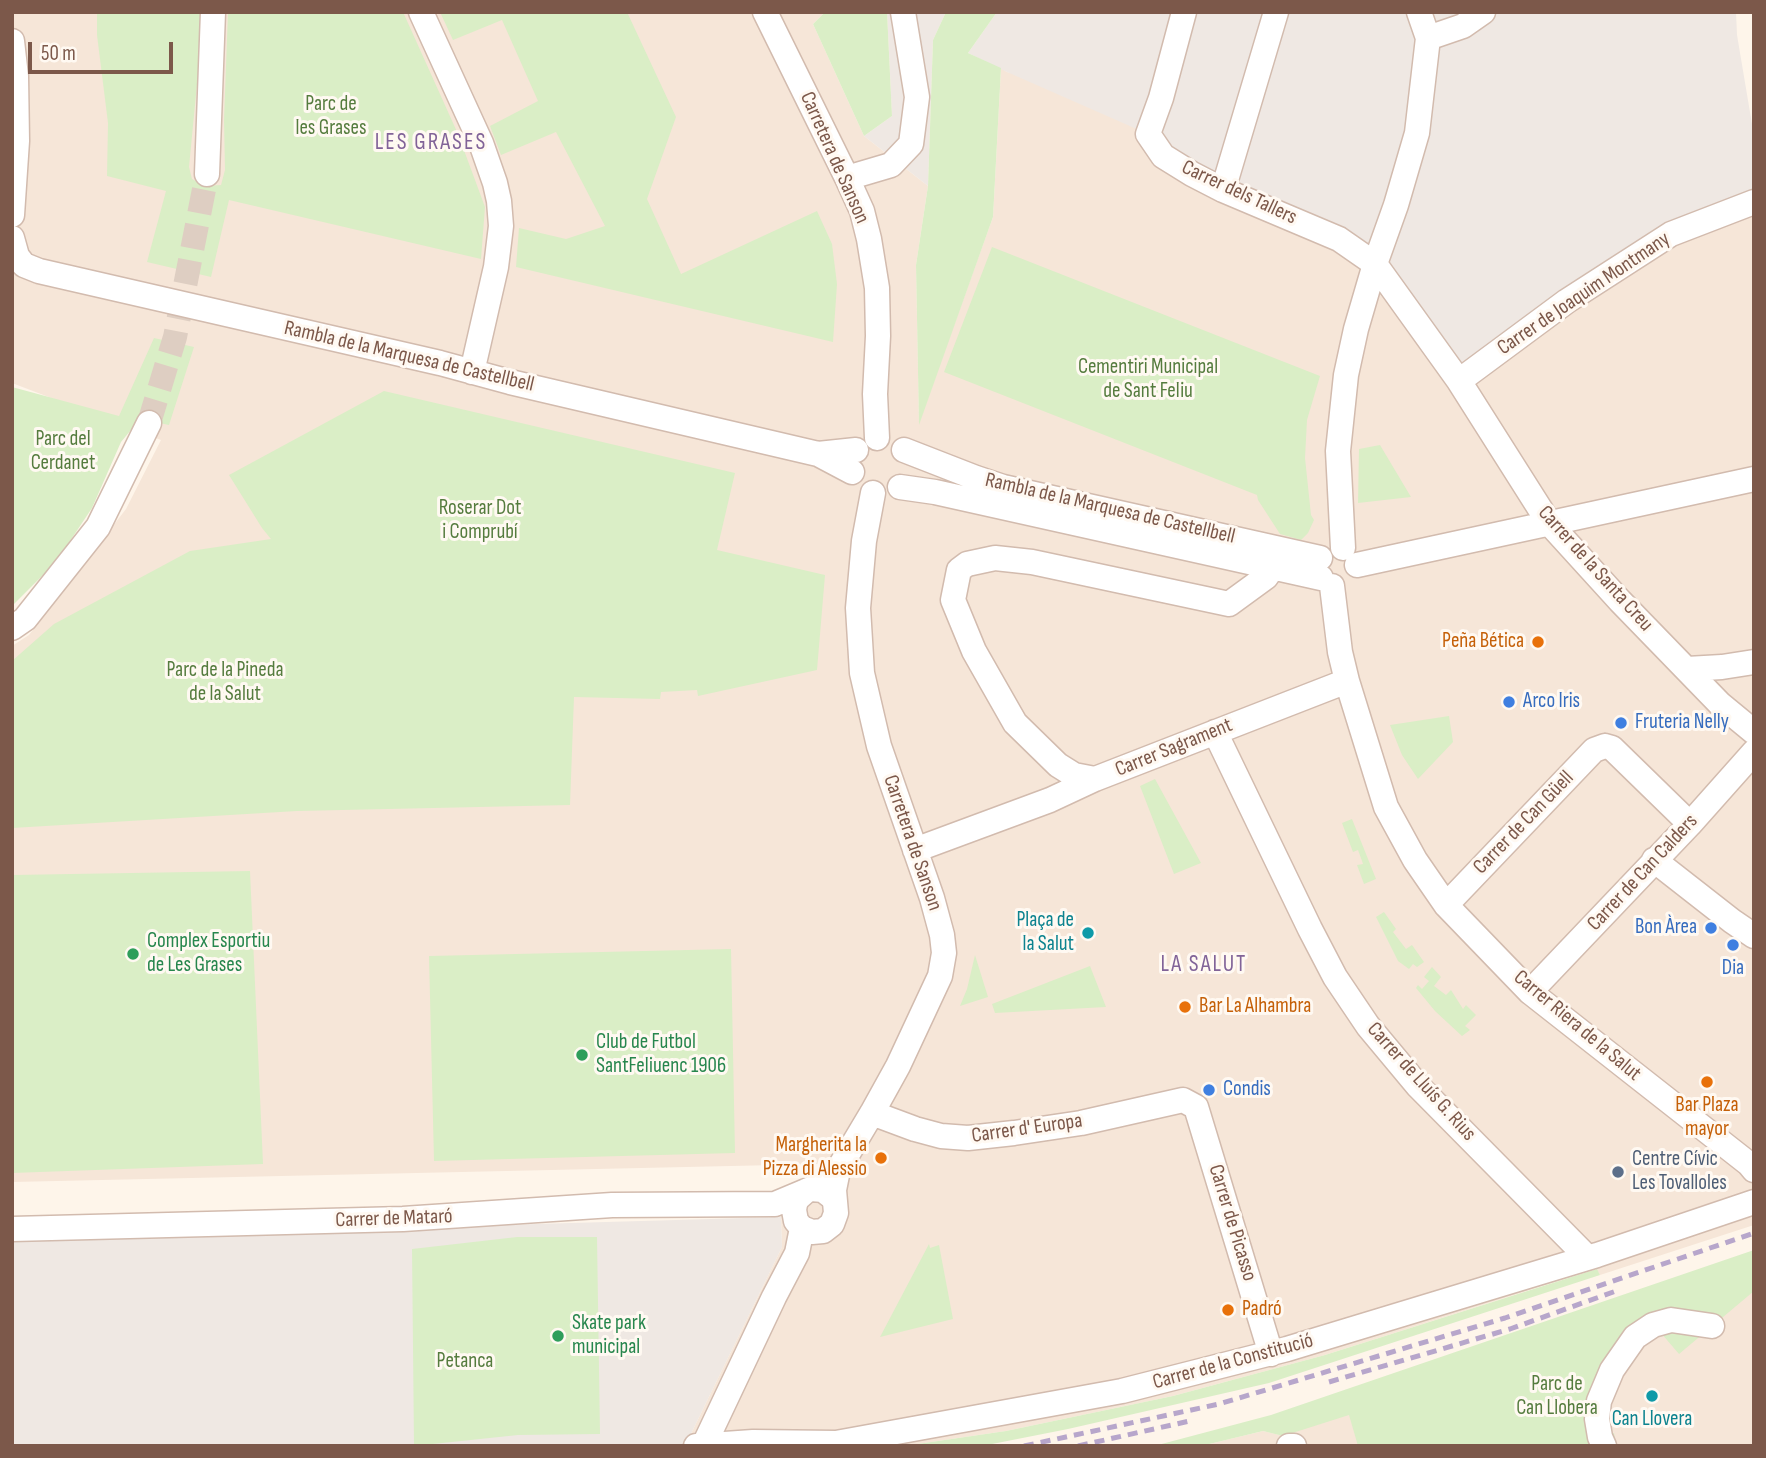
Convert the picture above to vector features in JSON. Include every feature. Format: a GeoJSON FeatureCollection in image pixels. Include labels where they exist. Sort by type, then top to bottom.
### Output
{"type":"FeatureCollection","features":[{"type":"Feature","properties":{"kind":"street"},"geometry":{"type":"LineString","coordinates":[[207,174],[213,12]]}},
{"type":"Feature","properties":{"kind":"street"},"geometry":{"type":"LineString","coordinates":[[421,12],[481,143],[499,201],[500,226],[496,267],[472,372]]}},
{"type":"Feature","properties":{"kind":"street","name":"Carretera de Sanson"},"geometry":{"type":"LineString","coordinates":[[765,12],[847,178],[862,211],[869,239],[877,288],[878,336],[875,394],[862,453]]}},
{"type":"Feature","properties":{"kind":"street"},"geometry":{"type":"LineString","coordinates":[[847,178],[891,165],[911,144],[916,97],[903,12]]}},
{"type":"Feature","properties":{"kind":"street","name":"Carrer dels Tallers"},"geometry":{"type":"LineString","coordinates":[[1184,12],[1149,134],[1163,156],[1223,190],[1339,239],[1382,273]]}},
{"type":"Feature","properties":{"kind":"street"},"geometry":{"type":"LineString","coordinates":[[1223,190],[1276,12]]}},
{"type":"Feature","properties":{"kind":"street"},"geometry":{"type":"LineString","coordinates":[[1419,12],[1428,37],[1418,133],[1396,205],[1382,273],[1356,329],[1346,375],[1338,451],[1338,481],[1350,556],[1357,572],[1348,583],[1325,574],[1330,548],[1350,556],[1549,523],[1754,479]]}},
{"type":"Feature","properties":{"kind":"street"},"geometry":{"type":"LineString","coordinates":[[1428,37],[1463,26],[1483,12]]}},
{"type":"Feature","properties":{"kind":"street"},"geometry":{"type":"LineString","coordinates":[[12,41],[16,76],[17,141],[12,215]]}},
{"type":"Feature","properties":{"kind":"street","name":"Carrer de Joaquim Montmany"},"geometry":{"type":"LineString","coordinates":[[1459,381],[1567,301],[1671,234],[1754,202]]}},
{"type":"Feature","properties":{"kind":"street"},"geometry":{"type":"LineString","coordinates":[[12,238],[12,244]]}},
{"type":"Feature","properties":{"kind":"street","name":"Rambla de la Marquesa de Castellbell"},"geometry":{"type":"LineString","coordinates":[[12,244],[16,256],[24,265],[39,271],[818,454],[862,453]]}},
{"type":"Feature","properties":{"kind":"street","name":"Carrer de la Santa Creu"},"geometry":{"type":"LineString","coordinates":[[1382,273],[1459,381],[1549,523],[1720,704],[1754,732]]}},
{"type":"Feature","properties":{"kind":"street"},"geometry":{"type":"LineString","coordinates":[[12,628],[25,619],[98,527],[149,423]]}},
{"type":"Feature","properties":{"kind":"street"},"geometry":{"type":"LineString","coordinates":[[886,439],[904,450],[908,469],[900,487],[892,493],[873,494],[857,482],[862,453],[886,439]]}},
{"type":"Feature","properties":{"kind":"street","name":"Rambla de la Marquesa de Castellbell"},"geometry":{"type":"LineString","coordinates":[[904,450],[1003,487],[1325,574]]}},
{"type":"Feature","properties":{"kind":"street","name":"Rambla de la Marquesa de Castellbell"},"geometry":{"type":"LineString","coordinates":[[900,487],[935,492],[1273,568],[1325,574]]}},
{"type":"Feature","properties":{"kind":"street","name":"Carretera de Sanson"},"geometry":{"type":"LineString","coordinates":[[838,1170],[902,1057],[940,976],[944,953],[932,898],[879,746],[862,673],[858,608],[864,541],[873,494]]}},
{"type":"Feature","properties":{"kind":"street","name":"Carrer Sagrament"},"geometry":{"type":"LineString","coordinates":[[1273,568],[1266,577],[1229,604],[1032,562],[995,558],[967,564],[959,570],[953,600],[974,651],[1015,723],[1058,765],[1074,775],[1095,779],[1347,681]]}},
{"type":"Feature","properties":{"kind":"street","name":"Carrer Riera de la Salut"},"geometry":{"type":"LineString","coordinates":[[1325,574],[1339,652],[1386,807],[1415,860],[1446,905],[1530,992],[1752,1166]]}},
{"type":"Feature","properties":{"kind":"street"},"geometry":{"type":"LineString","coordinates":[[1687,669],[1754,662]]}},
{"type":"Feature","properties":{"kind":"street"},"geometry":{"type":"LineString","coordinates":[[1720,704],[1718,679],[1722,667]]}},
{"type":"Feature","properties":{"kind":"street","name":"Carrer de Lluís G. Rius"},"geometry":{"type":"LineString","coordinates":[[1216,732],[1310,929],[1335,977],[1368,1026],[1418,1086],[1587,1257]]}},
{"type":"Feature","properties":{"kind":"street","name":"Carrer de Can Güell"},"geometry":{"type":"LineString","coordinates":[[1446,905],[1594,750],[1604,743],[1690,824]]}},
{"type":"Feature","properties":{"kind":"street","name":"Carrer de Can Calders"},"geometry":{"type":"LineString","coordinates":[[1530,992],[1690,824],[1754,752]]}},
{"type":"Feature","properties":{"kind":"street"},"geometry":{"type":"LineString","coordinates":[[915,850],[1049,800],[1095,779]]}},
{"type":"Feature","properties":{"kind":"street"},"geometry":{"type":"LineString","coordinates":[[1654,860],[1754,936]]}},
{"type":"Feature","properties":{"kind":"street","name":"Carrer d' Europa"},"geometry":{"type":"LineString","coordinates":[[872,1113],[941,1136],[968,1138],[1080,1123],[1183,1100]]}},
{"type":"Feature","properties":{"kind":"street","name":"Carrer de Picasso"},"geometry":{"type":"LineString","coordinates":[[1183,1100],[1196,1107],[1271,1354]]}},
{"type":"Feature","properties":{"kind":"street"},"geometry":{"type":"LineString","coordinates":[[775,1204],[806,1231],[817,1232],[828,1228],[836,1213],[834,1190],[838,1170]]}},
{"type":"Feature","properties":{"kind":"street","name":"Carrer de Mataró"},"geometry":{"type":"LineString","coordinates":[[12,1230],[403,1219],[612,1205],[775,1204],[822,1183],[838,1170]]}},
{"type":"Feature","properties":{"kind":"street"},"geometry":{"type":"LineString","coordinates":[[704,1445],[797,1252],[799,1224],[793,1210],[797,1199],[809,1190],[822,1190],[835,1202]]}},
{"type":"Feature","properties":{"kind":"street","name":"Carrer de la Constitució"},"geometry":{"type":"LineString","coordinates":[[696,1446],[753,1442],[836,1443],[1122,1391],[1271,1354],[1587,1257],[1748,1203]]}},
{"type":"Feature","properties":{"kind":"street"},"geometry":{"type":"LineString","coordinates":[[1604,1446],[1597,1419],[1599,1401],[1612,1370],[1635,1337],[1653,1325],[1671,1320],[1712,1326]]}},
{"type":"Feature","properties":{"kind":"shaded area"},"geometry":{"type":"Polygon","coordinates":[[[12,12],[825,12],[813,24],[864,136],[928,186],[916,265],[919,422],[993,217],[1001,68],[1007,72],[1668,241],[1754,203],[1754,1225],[1600,1275],[1596,1269],[1325,1355],[1173,1396],[1006,1431],[904,1446],[685,1446],[782,1247],[781,1217],[821,1164],[12,1182],[12,646],[29,635],[126,509],[161,440],[12,383],[12,12]]]}},
{"type":"Feature","properties":{"kind":"shaded area"},"geometry":{"type":"Polygon","coordinates":[[[887,12],[946,12],[933,40],[928,186],[864,136],[892,116],[887,12]]]}},
{"type":"Feature","properties":{"kind":"shaded area"},"geometry":{"type":"Polygon","coordinates":[[[997,12],[1736,12],[1737,35],[1754,136],[1754,203],[1668,241],[1459,381],[1375,264],[1223,190],[1148,134],[968,53],[997,12]]]}},
{"type":"Feature","properties":{"kind":"shaded area"},"geometry":{"type":"Polygon","coordinates":[[[781,1217],[782,1247],[685,1446],[12,1446],[12,1239],[781,1217]]]}},
{"type":"Feature","properties":{"kind":"shaded area"},"geometry":{"type":"Polygon","coordinates":[[[1754,1256],[1754,1446],[1201,1446],[1263,1431],[1284,1436],[1754,1256]]]}},
{"type":"Feature","properties":{"kind":"green space","name":"Parc de les Grases"},"geometry":{"type":"Polygon","coordinates":[[[97,12],[201,12],[201,43],[189,167],[192,179],[205,186],[221,185],[225,170],[228,12],[403,12],[458,134],[485,207],[481,259],[229,200],[211,277],[147,262],[166,191],[107,176],[108,123],[97,35],[97,12]]]}},
{"type":"Feature","properties":{"kind":"green space"},"geometry":{"type":"Polygon","coordinates":[[[440,12],[627,12],[676,117],[647,199],[681,274],[817,211],[832,244],[837,284],[833,342],[516,267],[519,228],[566,239],[605,226],[556,132],[501,155],[490,126],[538,101],[502,20],[453,40],[440,12]]]}},
{"type":"Feature","properties":{"kind":"green space"},"geometry":{"type":"Polygon","coordinates":[[[825,12],[887,12],[892,116],[864,136],[813,24],[825,12]]]}},
{"type":"Feature","properties":{"kind":"green space"},"geometry":{"type":"Polygon","coordinates":[[[946,12],[997,12],[968,53],[1001,68],[993,217],[919,425],[916,265],[928,186],[933,40],[946,12]]]}},
{"type":"Feature","properties":{"kind":"green space","name":"Cementiri Municipal de Sant Feliu"},"geometry":{"type":"Polygon","coordinates":[[[992,247],[1320,376],[1307,420],[1305,458],[1311,515],[1314,520],[1308,533],[1301,540],[1280,534],[1257,495],[944,372],[992,247]]]}},
{"type":"Feature","properties":{"kind":"green space","name":"Parc del Cerdanet"},"geometry":{"type":"Polygon","coordinates":[[[154,338],[194,347],[169,425],[140,419],[121,442],[92,508],[56,562],[12,606],[12,387],[119,416],[154,338]]]}},
{"type":"Feature","properties":{"kind":"green space","name":"Parc de la Pineda de la Salut"},"geometry":{"type":"Polygon","coordinates":[[[384,391],[735,473],[717,550],[825,575],[817,670],[698,696],[697,690],[661,692],[660,699],[574,697],[570,805],[297,811],[12,828],[12,661],[54,624],[190,551],[271,539],[229,475],[384,391]]]}},
{"type":"Feature","properties":{"kind":"green space"},"geometry":{"type":"Polygon","coordinates":[[[1380,445],[1411,497],[1358,503],[1359,449],[1380,445]]]}},
{"type":"Feature","properties":{"kind":"green space"},"geometry":{"type":"Polygon","coordinates":[[[1449,716],[1453,742],[1418,779],[1402,755],[1390,725],[1449,716]]]}},
{"type":"Feature","properties":{"kind":"green space"},"geometry":{"type":"Polygon","coordinates":[[[1155,779],[1201,863],[1174,874],[1140,786],[1155,779]]]}},
{"type":"Feature","properties":{"kind":"green space"},"geometry":{"type":"Polygon","coordinates":[[[1352,819],[1376,879],[1364,884],[1357,865],[1363,864],[1362,861],[1358,850],[1353,852],[1342,823],[1352,819]]]}},
{"type":"Feature","properties":{"kind":"green space","name":"Complex Esportiu de Les Grases"},"geometry":{"type":"Polygon","coordinates":[[[250,871],[263,1164],[12,1173],[12,875],[250,871]]]}},
{"type":"Feature","properties":{"kind":"green space"},"geometry":{"type":"Polygon","coordinates":[[[1384,912],[1396,929],[1393,932],[1406,949],[1412,945],[1424,962],[1417,967],[1413,964],[1409,969],[1398,961],[1376,917],[1384,912]]]}},
{"type":"Feature","properties":{"kind":"green space","name":"Club de Futbol SantFeliuenc 1906"},"geometry":{"type":"Polygon","coordinates":[[[731,949],[735,1153],[434,1161],[429,956],[731,949]]]}},
{"type":"Feature","properties":{"kind":"green space"},"geometry":{"type":"Polygon","coordinates":[[[975,955],[988,997],[960,1006],[967,989],[975,955]]]}},
{"type":"Feature","properties":{"kind":"green space"},"geometry":{"type":"Polygon","coordinates":[[[1090,966],[1106,1007],[995,1013],[992,1004],[1090,966]]]}},
{"type":"Feature","properties":{"kind":"green space"},"geometry":{"type":"Polygon","coordinates":[[[1432,967],[1441,977],[1434,986],[1446,995],[1451,990],[1463,1009],[1466,1005],[1476,1015],[1465,1026],[1470,1030],[1462,1036],[1435,1011],[1416,988],[1418,985],[1422,989],[1429,981],[1424,977],[1432,967]]]}},
{"type":"Feature","properties":{"kind":"green space","name":"Petanca"},"geometry":{"type":"Polygon","coordinates":[[[517,1237],[597,1237],[600,1434],[518,1435],[414,1446],[412,1249],[517,1237]]]}},
{"type":"Feature","properties":{"kind":"green space"},"geometry":{"type":"Polygon","coordinates":[[[929,1244],[930,1248],[939,1245],[953,1319],[880,1337],[929,1244]]]}},
{"type":"Feature","properties":{"kind":"green space","name":"Parc de Can Llobera"},"geometry":{"type":"Polygon","coordinates":[[[1754,1250],[1754,1291],[1679,1354],[1661,1333],[1630,1356],[1605,1405],[1609,1434],[1614,1433],[1616,1446],[1358,1446],[1349,1415],[1283,1436],[1263,1431],[1201,1446],[1154,1446],[1271,1415],[1754,1250]]]}},
{"type":"Feature","properties":{"kind":"green space"},"geometry":{"type":"Polygon","coordinates":[[[1597,1269],[1600,1275],[1269,1383],[982,1446],[904,1446],[1006,1431],[1173,1396],[1325,1355],[1597,1269]]]}},
{"type":"Feature","properties":{"kind":"tunnel"},"geometry":{"type":"LineString","coordinates":[[149,423],[175,337],[207,174]]}},
{"type":"Feature","properties":{"kind":"railway"},"geometry":{"type":"LineString","coordinates":[[1024,1446],[1219,1404],[1505,1318],[1754,1233]]}},
{"type":"Feature","properties":{"kind":"railway"},"geometry":{"type":"LineString","coordinates":[[1329,1382],[1510,1329],[1616,1291]]}},
{"type":"Feature","properties":{"kind":"railway"},"geometry":{"type":"LineString","coordinates":[[1078,1446],[1194,1420]]}},
{"type":"Feature","properties":{"kind":"place","name":"Peña Bética"},"geometry":{"type":"Point","coordinates":[1538,642]}},
{"type":"Feature","properties":{"kind":"place","name":"Arco Iris"},"geometry":{"type":"Point","coordinates":[1509,702]}},
{"type":"Feature","properties":{"kind":"place","name":"Fruteria Nelly"},"geometry":{"type":"Point","coordinates":[1621,723]}},
{"type":"Feature","properties":{"kind":"place","name":"Bon Àrea"},"geometry":{"type":"Point","coordinates":[1711,928]}},
{"type":"Feature","properties":{"kind":"place","name":"Plaça de la Salut"},"geometry":{"type":"Point","coordinates":[1088,933]}},
{"type":"Feature","properties":{"kind":"place","name":"Dia"},"geometry":{"type":"Point","coordinates":[1733,945]}},
{"type":"Feature","properties":{"kind":"place","name":"Complex Esportiu de Les Grases"},"geometry":{"type":"Point","coordinates":[133,954]}},
{"type":"Feature","properties":{"kind":"place","name":"Bar La Alhambra"},"geometry":{"type":"Point","coordinates":[1185,1007]}},
{"type":"Feature","properties":{"kind":"place","name":"Club de Futbol SantFeliuenc 1906"},"geometry":{"type":"Point","coordinates":[582,1055]}},
{"type":"Feature","properties":{"kind":"place","name":"Bar Plaza mayor"},"geometry":{"type":"Point","coordinates":[1707,1082]}},
{"type":"Feature","properties":{"kind":"place","name":"Condis"},"geometry":{"type":"Point","coordinates":[1209,1090]}},
{"type":"Feature","properties":{"kind":"place","name":"Margherita la Pizza di Alessio"},"geometry":{"type":"Point","coordinates":[881,1158]}},
{"type":"Feature","properties":{"kind":"place","name":"Centre Cívic Les Tovalloles"},"geometry":{"type":"Point","coordinates":[1618,1172]}},
{"type":"Feature","properties":{"kind":"place","name":"Padró"},"geometry":{"type":"Point","coordinates":[1228,1310]}},
{"type":"Feature","properties":{"kind":"place","name":"Skate park municipal"},"geometry":{"type":"Point","coordinates":[558,1336]}},
{"type":"Feature","properties":{"kind":"place","name":"Can Llovera"},"geometry":{"type":"Point","coordinates":[1652,1396]}},
{"type":"Feature","properties":{"kind":"district","name":"LES GRASES"},"geometry":{"type":"Point","coordinates":[431,143]}},
{"type":"Feature","properties":{"kind":"district","name":"LA SALUT"},"geometry":{"type":"Point","coordinates":[1204,965]}},
{"type":"Feature","properties":{"kind":"park label","name":"Roserar Dot i Comprubí"},"geometry":{"type":"Point","coordinates":[480,521]}}]}
